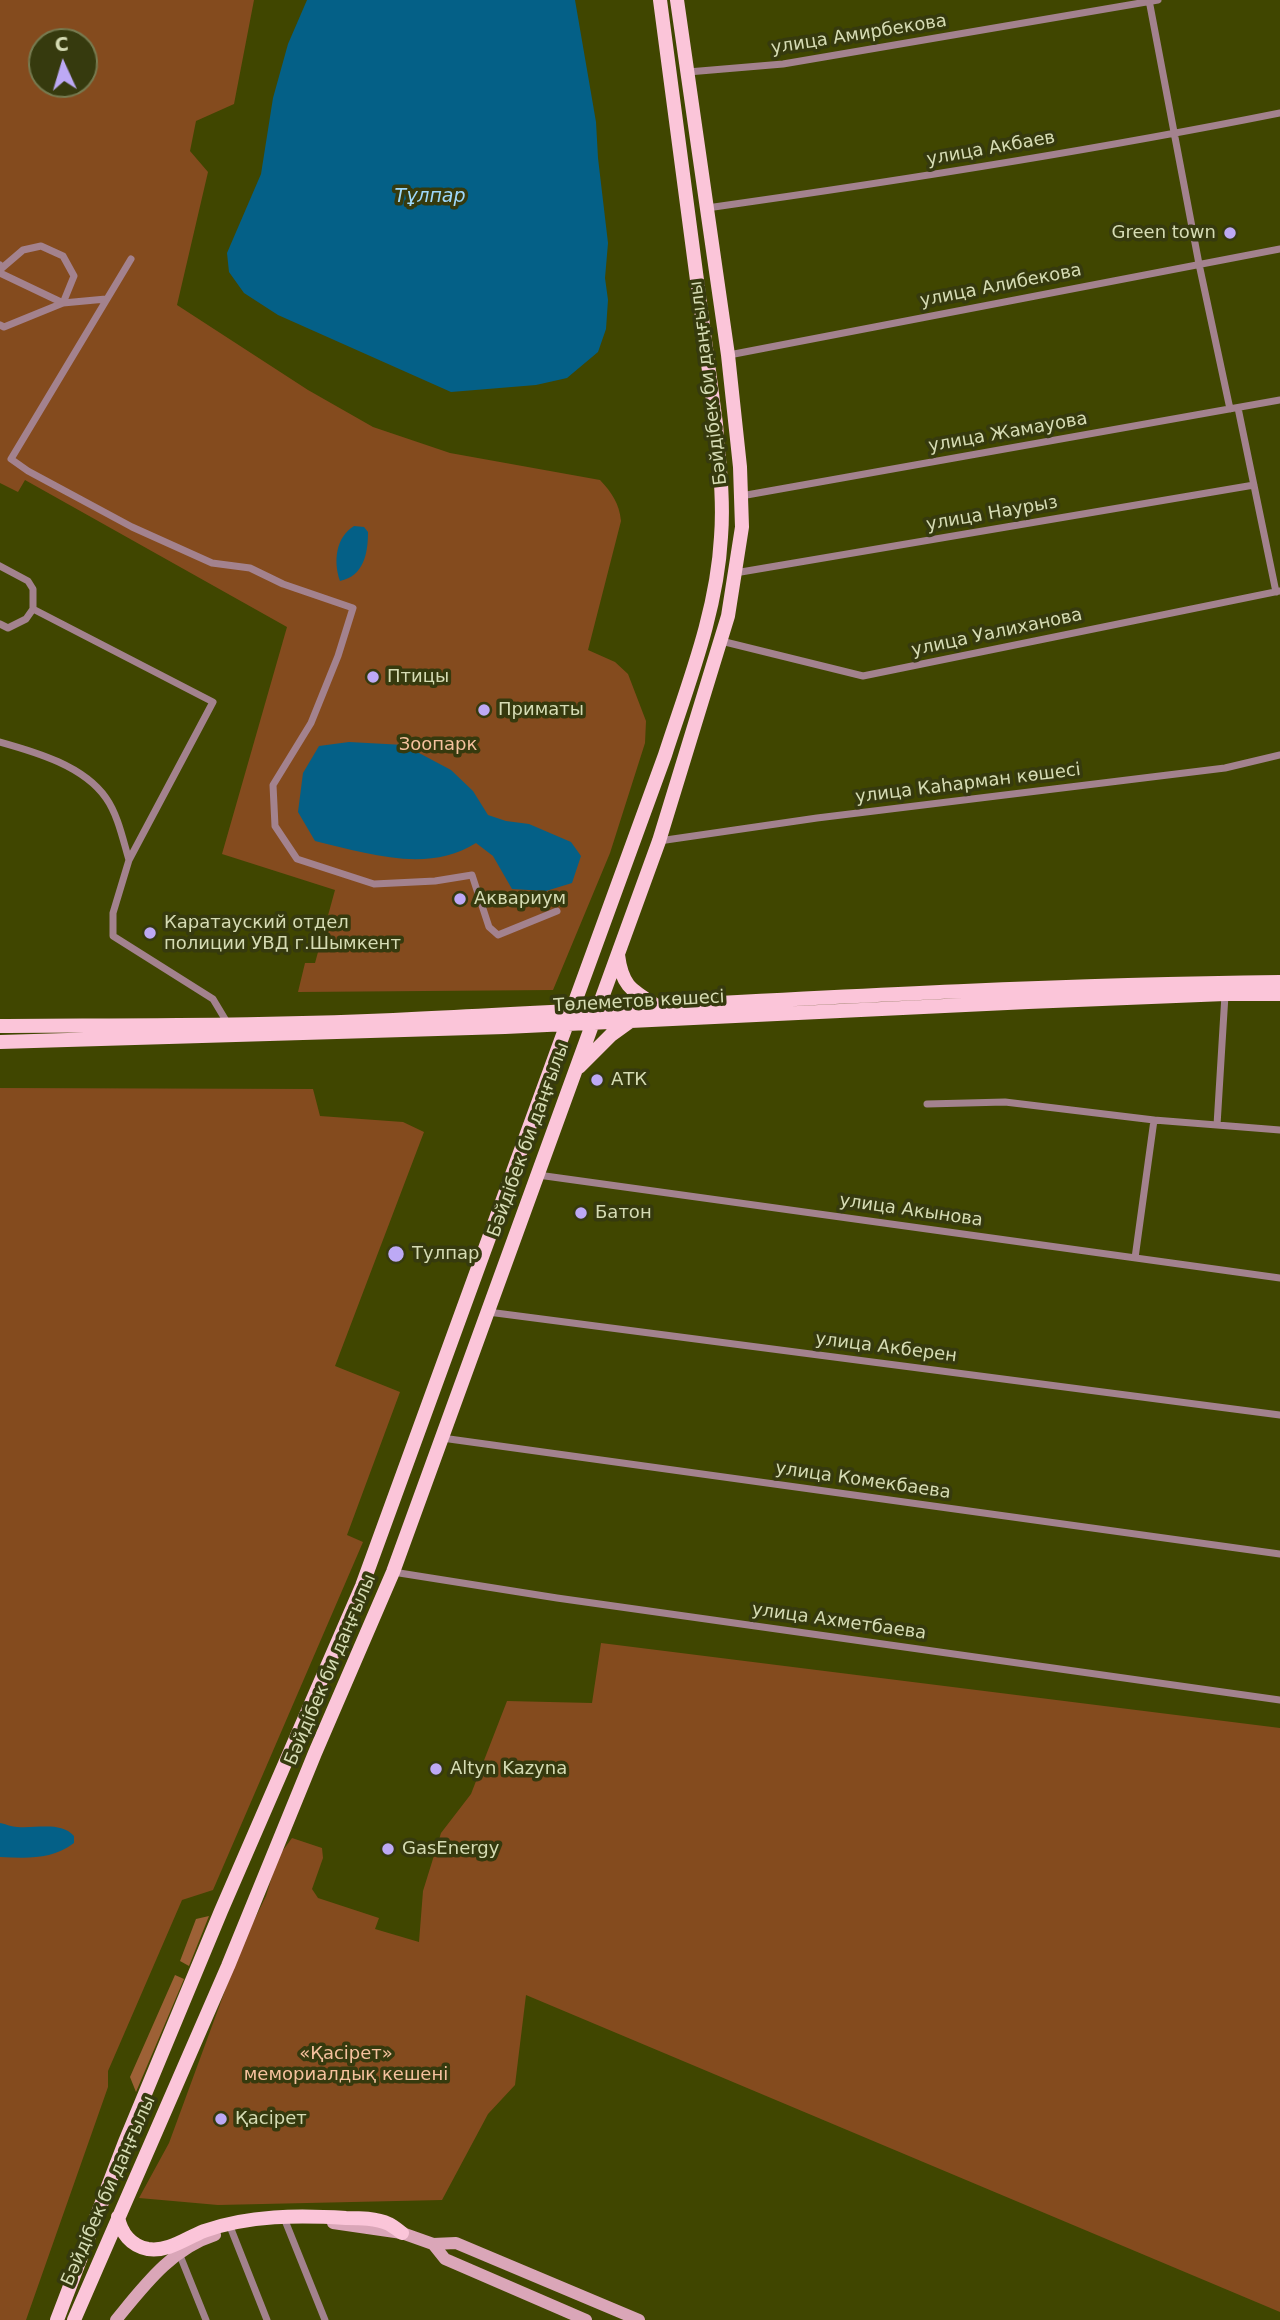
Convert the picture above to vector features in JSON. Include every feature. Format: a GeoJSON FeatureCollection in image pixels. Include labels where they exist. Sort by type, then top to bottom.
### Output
{"type":"FeatureCollection","features":[{"type":"Feature","properties":{"kind":"main road","name":"Бәйдібек би даңғылы"},"geometry":{"type":"LineString","coordinates":[[57,2320],[125,2142],[221,1911],[362,1586],[673,730],[709,617],[721,539],[720,470],[660,0]]}},
{"type":"Feature","properties":{"kind":"main road","name":"Бәйдібек би даңғылы"},"geometry":{"type":"LineString","coordinates":[[74,2320],[148,2154],[393,1572],[659,841],[721,641],[741,527],[740,467],[728,355],[677,0]]}},
{"type":"Feature","properties":{"kind":"main road"},"geometry":{"type":"LineString","coordinates":[[618,952],[622,977],[628,986],[657,1006]]}},
{"type":"Feature","properties":{"kind":"main road","name":"Төлеметов көшесі"},"geometry":{"type":"LineString","coordinates":[[0,1026],[412,1019],[1040,989],[1280,982]]}},
{"type":"Feature","properties":{"kind":"main road","name":"Төлеметов көшесі"},"geometry":{"type":"LineString","coordinates":[[0,1042],[565,1025],[1225,994],[1280,994]]}},
{"type":"Feature","properties":{"kind":"main road"},"geometry":{"type":"LineString","coordinates":[[573,1073],[598,1047],[629,1022]]}},
{"type":"Feature","properties":{"kind":"main road"},"geometry":{"type":"LineString","coordinates":[[486,1245],[509,1252]]}},
{"type":"Feature","properties":{"kind":"main road"},"geometry":{"type":"LineString","coordinates":[[118,2217],[125,2236],[136,2245],[149,2249],[176,2244],[229,2224],[286,2217],[369,2219],[389,2224],[402,2233]]}},
{"type":"Feature","properties":{"kind":"main road"},"geometry":{"type":"LineString","coordinates":[[116,2320],[156,2273],[179,2252],[204,2238],[231,2230],[286,2223],[328,2223],[402,2233],[433,2244],[456,2243],[639,2320]]}},
{"type":"Feature","properties":{"kind":"main road"},"geometry":{"type":"LineString","coordinates":[[433,2244],[445,2259],[586,2320]]}},
{"type":"Feature","properties":{"kind":"street","name":"улица Амирбекова"},"geometry":{"type":"LineString","coordinates":[[688,72],[783,64],[1152,1]]}},
{"type":"Feature","properties":{"kind":"street"},"geometry":{"type":"LineString","coordinates":[[1152,1],[1199,264],[1276,573],[1278,592]]}},
{"type":"Feature","properties":{"kind":"street","name":"улица Акбаев"},"geometry":{"type":"LineString","coordinates":[[706,209],[937,175],[1176,134],[1280,113]]}},
{"type":"Feature","properties":{"kind":"street"},"geometry":{"type":"LineString","coordinates":[[0,265],[2,268],[23,250],[41,246],[63,256],[74,276],[63,303]]}},
{"type":"Feature","properties":{"kind":"street","name":"улица Алибекова"},"geometry":{"type":"LineString","coordinates":[[728,355],[1280,249]]}},
{"type":"Feature","properties":{"kind":"street"},"geometry":{"type":"LineString","coordinates":[[131,259],[11,459],[27,471],[132,527],[212,563],[250,568],[282,584],[353,608],[338,656],[311,723],[273,785],[275,826],[297,859],[374,884],[435,881],[472,875],[489,927],[498,935],[557,911]]}},
{"type":"Feature","properties":{"kind":"street"},"geometry":{"type":"LineString","coordinates":[[0,273],[63,303]]}},
{"type":"Feature","properties":{"kind":"street"},"geometry":{"type":"LineString","coordinates":[[0,326],[4,327],[63,303],[106,299]]}},
{"type":"Feature","properties":{"kind":"street","name":"улица Жамауова"},"geometry":{"type":"LineString","coordinates":[[740,496],[1280,400]]}},
{"type":"Feature","properties":{"kind":"street","name":"улица Наурыз"},"geometry":{"type":"LineString","coordinates":[[735,573],[1254,485]]}},
{"type":"Feature","properties":{"kind":"street"},"geometry":{"type":"LineString","coordinates":[[0,565],[28,581],[33,589],[33,609],[26,619],[8,628],[0,624]]}},
{"type":"Feature","properties":{"kind":"street","name":"улица Уалиханова"},"geometry":{"type":"LineString","coordinates":[[721,641],[863,676],[1278,592]]}},
{"type":"Feature","properties":{"kind":"street"},"geometry":{"type":"LineString","coordinates":[[33,609],[213,702],[130,860],[113,913],[113,936],[213,999],[229,1024]]}},
{"type":"Feature","properties":{"kind":"street"},"geometry":{"type":"LineString","coordinates":[[0,742],[70,768],[92,782],[107,799],[130,860]]}},
{"type":"Feature","properties":{"kind":"street","name":"улица Каһарман көшесі"},"geometry":{"type":"LineString","coordinates":[[659,841],[817,818],[1225,768],[1280,755]]}},
{"type":"Feature","properties":{"kind":"street"},"geometry":{"type":"LineString","coordinates":[[1217,1125],[1225,994]]}},
{"type":"Feature","properties":{"kind":"street"},"geometry":{"type":"LineString","coordinates":[[927,1104],[1005,1102],[1154,1120],[1280,1130]]}},
{"type":"Feature","properties":{"kind":"street"},"geometry":{"type":"LineString","coordinates":[[1135,1258],[1154,1120]]}},
{"type":"Feature","properties":{"kind":"street","name":"улица Акынова"},"geometry":{"type":"LineString","coordinates":[[538,1175],[1280,1278]]}},
{"type":"Feature","properties":{"kind":"street","name":"улица Акберен"},"geometry":{"type":"LineString","coordinates":[[487,1312],[1280,1415]]}},
{"type":"Feature","properties":{"kind":"street","name":"улица Комекбаева"},"geometry":{"type":"LineString","coordinates":[[442,1438],[1280,1554]]}},
{"type":"Feature","properties":{"kind":"street","name":"улица Ахметбаева"},"geometry":{"type":"LineString","coordinates":[[393,1572],[557,1598],[1280,1700]]}},
{"type":"Feature","properties":{"kind":"street"},"geometry":{"type":"LineString","coordinates":[[286,2223],[325,2320]]}},
{"type":"Feature","properties":{"kind":"street"},"geometry":{"type":"LineString","coordinates":[[231,2230],[267,2320]]}},
{"type":"Feature","properties":{"kind":"street"},"geometry":{"type":"LineString","coordinates":[[179,2252],[206,2320]]}},
{"type":"Feature","properties":{"kind":"green space","name":"Зоопарк"},"geometry":{"type":"Polygon","coordinates":[[[0,0],[254,0],[234,104],[196,121],[190,151],[208,172],[177,305],[308,390],[373,427],[450,453],[600,480],[619,509],[621,521],[588,650],[615,662],[628,674],[646,721],[645,743],[610,853],[553,990],[298,992],[305,963],[315,963],[335,890],[222,854],[287,627],[25,480],[18,492],[0,483],[0,0]]]}},
{"type":"Feature","properties":{"kind":"green space"},"geometry":{"type":"Polygon","coordinates":[[[0,1088],[313,1089],[320,1116],[403,1122],[424,1132],[335,1366],[400,1392],[347,1535],[363,1542],[213,1890],[182,1900],[108,2071],[108,2087],[26,2320],[0,2320],[0,1088]]]}},
{"type":"Feature","properties":{"kind":"green space","name":"«Қасірет» мемориалдық кешені"},"geometry":{"type":"Polygon","coordinates":[[[601,1643],[1280,1728],[1280,2312],[526,1995],[515,2085],[488,2114],[442,2200],[218,2205],[139,2198],[169,2143],[241,1947],[266,1896],[278,1857],[292,1838],[322,1848],[323,1858],[312,1889],[318,1898],[379,1918],[375,1929],[419,1942],[423,1891],[441,1833],[471,1794],[507,1701],[592,1703],[601,1643]]]}},
{"type":"Feature","properties":{"kind":"shaded area"},"geometry":{"type":"Polygon","coordinates":[[[209,1916],[189,1966],[180,1961],[196,1919],[209,1916]]]}},
{"type":"Feature","properties":{"kind":"shaded area"},"geometry":{"type":"Polygon","coordinates":[[[175,1975],[184,1979],[136,2092],[130,2077],[175,1975]]]}},
{"type":"Feature","properties":{"kind":"water","name":"Тұлпар"},"geometry":{"type":"Polygon","coordinates":[[[307,0],[575,0],[596,122],[608,243],[605,278],[608,300],[606,329],[598,352],[567,378],[536,385],[451,392],[278,315],[244,293],[229,272],[227,253],[261,174],[273,98],[288,44],[307,0]]]}},
{"type":"Feature","properties":{"kind":"water"},"geometry":{"type":"Polygon","coordinates":[[[354,526],[364,527],[368,532],[367,548],[359,569],[340,581],[338,550],[343,536],[354,526]]]}},
{"type":"Feature","properties":{"kind":"water"},"geometry":{"type":"Polygon","coordinates":[[[349,742],[404,745],[451,770],[473,791],[488,815],[529,824],[571,842],[581,856],[572,883],[546,891],[512,889],[493,856],[476,843],[457,852],[417,859],[376,855],[315,841],[298,812],[303,773],[319,746],[349,742]]]}},
{"type":"Feature","properties":{"kind":"water"},"geometry":{"type":"Polygon","coordinates":[[[0,1823],[15,1827],[62,1829],[74,1836],[74,1843],[48,1855],[0,1857],[0,1823]]]}},
{"type":"Feature","properties":{"kind":"place","name":"Green town"},"geometry":{"type":"Point","coordinates":[1230,233]}},
{"type":"Feature","properties":{"kind":"place","name":"Птицы"},"geometry":{"type":"Point","coordinates":[373,677]}},
{"type":"Feature","properties":{"kind":"place","name":"Приматы"},"geometry":{"type":"Point","coordinates":[484,710]}},
{"type":"Feature","properties":{"kind":"place","name":"Аквариум"},"geometry":{"type":"Point","coordinates":[460,899]}},
{"type":"Feature","properties":{"kind":"place","name":"Каратауский отдел полиции УВД г.Шымкент"},"geometry":{"type":"Point","coordinates":[150,933]}},
{"type":"Feature","properties":{"kind":"place","name":"АТК"},"geometry":{"type":"Point","coordinates":[597,1080]}},
{"type":"Feature","properties":{"kind":"place","name":"Батон"},"geometry":{"type":"Point","coordinates":[581,1213]}},
{"type":"Feature","properties":{"kind":"place","name":"Тулпар"},"geometry":{"type":"Point","coordinates":[396,1254]}},
{"type":"Feature","properties":{"kind":"place","name":"Altyn Kazyna"},"geometry":{"type":"Point","coordinates":[436,1769]}},
{"type":"Feature","properties":{"kind":"place","name":"GasEnergy"},"geometry":{"type":"Point","coordinates":[388,1849]}},
{"type":"Feature","properties":{"kind":"place","name":"Қасірет"},"geometry":{"type":"Point","coordinates":[221,2119]}}]}
